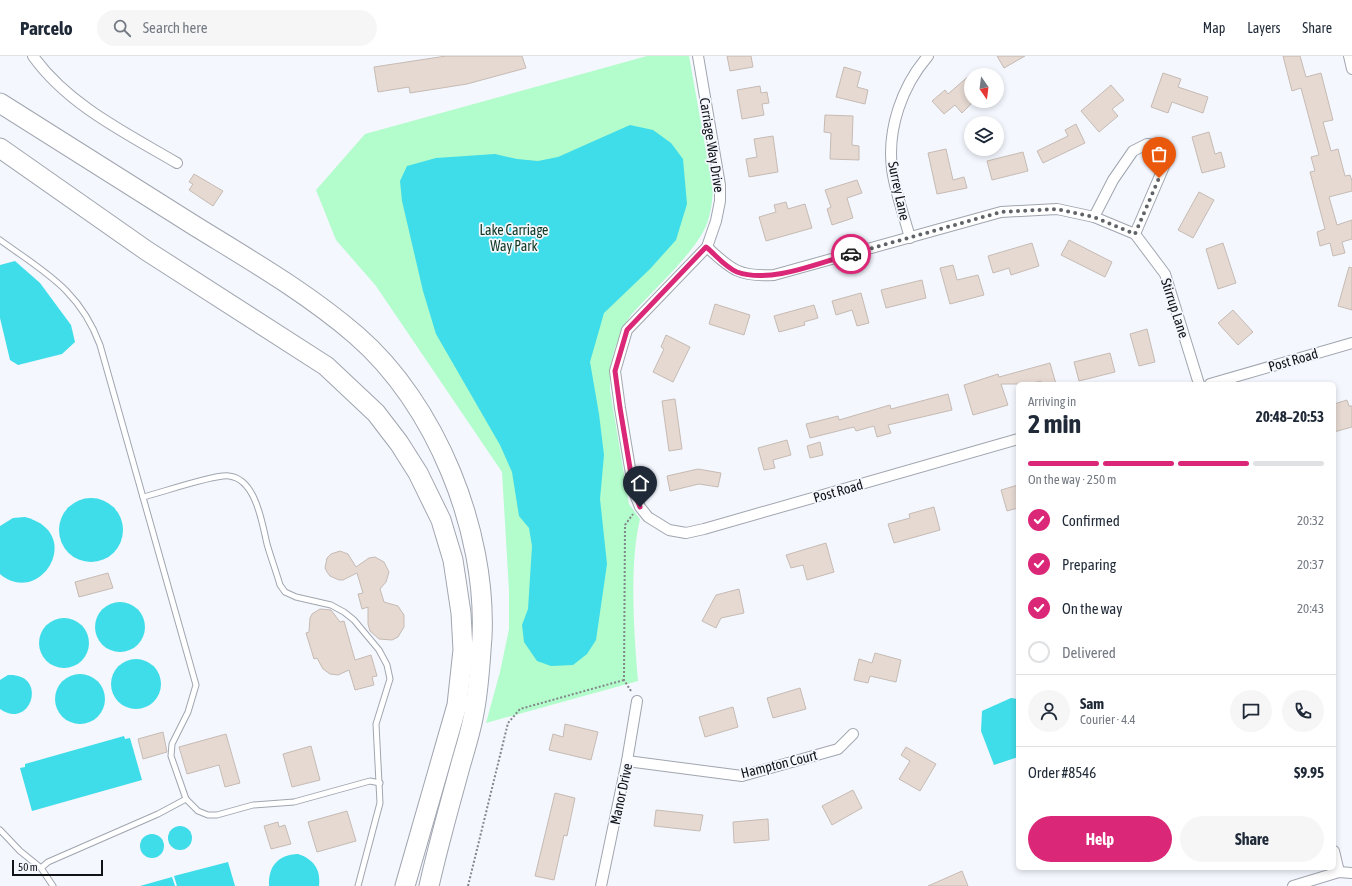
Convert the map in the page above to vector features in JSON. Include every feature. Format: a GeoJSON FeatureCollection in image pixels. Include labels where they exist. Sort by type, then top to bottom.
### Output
{"type":"FeatureCollection","features":[{"type":"Feature","properties":{"kind":"highway"},"geometry":{"type":"LineString","coordinates":[[0,103],[302,293],[357,336],[392,374],[428,423],[449,466],[466,516],[475,551],[482,612],[475,713],[429,886]]}},
{"type":"Feature","properties":{"kind":"highway"},"geometry":{"type":"LineString","coordinates":[[0,148],[147,251],[326,366],[376,413],[399,443],[418,473],[441,520],[453,560],[461,613],[463,650],[457,705],[405,886]]}},
{"type":"Feature","properties":{"kind":"street"},"geometry":{"type":"LineString","coordinates":[[32,56],[59,87],[93,113],[177,164]]}},
{"type":"Feature","properties":{"kind":"street","name":"Carriage Way Drive"},"geometry":{"type":"LineString","coordinates":[[657,524],[640,507],[634,492],[615,371],[627,330],[706,247],[716,221],[720,201],[720,185],[698,56]]}},
{"type":"Feature","properties":{"kind":"street","name":"Surrey Lane"},"geometry":{"type":"LineString","coordinates":[[910,238],[894,176],[891,159],[892,139],[898,112],[906,90],[918,67],[928,56]]}},
{"type":"Feature","properties":{"kind":"street"},"geometry":{"type":"LineString","coordinates":[[1349,56],[1352,69]]}},
{"type":"Feature","properties":{"kind":"street"},"geometry":{"type":"LineString","coordinates":[[706,247],[724,263],[737,271],[757,276],[774,275],[1001,212],[1057,209],[1094,217],[1135,234],[1165,164],[1162,150],[1157,145],[1147,144],[1133,151],[1114,180],[1094,217]]}},
{"type":"Feature","properties":{"kind":"street","name":"Stirrup Lane"},"geometry":{"type":"LineString","coordinates":[[1135,234],[1165,274],[1198,382]]}},
{"type":"Feature","properties":{"kind":"street","name":"Post Road"},"geometry":{"type":"LineString","coordinates":[[1217,382],[1352,344]]}},
{"type":"Feature","properties":{"kind":"street","name":"Post Road"},"geometry":{"type":"LineString","coordinates":[[657,524],[669,530],[686,532],[704,529],[1016,440]]}},
{"type":"Feature","properties":{"kind":"street","name":"Manor Drive"},"geometry":{"type":"LineString","coordinates":[[601,886],[627,761],[637,701]]}},
{"type":"Feature","properties":{"kind":"street","name":"Hampton Court"},"geometry":{"type":"LineString","coordinates":[[627,761],[742,776],[838,749],[853,734]]}},
{"type":"Feature","properties":{"kind":"street"},"geometry":{"type":"LineString","coordinates":[[1336,859],[1339,872]]}},
{"type":"Feature","properties":{"kind":"street"},"geometry":{"type":"LineString","coordinates":[[1293,886],[1339,872],[1352,873]]}},
{"type":"Feature","properties":{"kind":"lane"},"geometry":{"type":"LineString","coordinates":[[0,240],[53,278],[74,298],[85,312],[100,345],[196,685],[188,712],[172,744],[171,756],[186,799],[198,812],[217,814],[253,805],[294,802],[370,782],[380,783]]}},
{"type":"Feature","properties":{"kind":"lane"},"geometry":{"type":"LineString","coordinates":[[143,497],[229,476],[238,479],[247,487],[256,503],[280,585],[285,592],[296,597],[331,605],[344,612],[354,620],[379,650],[387,665],[390,679],[376,724],[380,803],[358,886]]}},
{"type":"Feature","properties":{"kind":"lane"},"geometry":{"type":"LineString","coordinates":[[41,868],[48,862],[158,814],[186,799]]}},
{"type":"Feature","properties":{"kind":"lane"},"geometry":{"type":"LineString","coordinates":[[0,830],[20,851],[41,868],[54,886]]}},
{"type":"Feature","properties":{"kind":"path"},"geometry":{"type":"LineString","coordinates":[[637,701],[624,680],[625,525],[640,507]]}},
{"type":"Feature","properties":{"kind":"path"},"geometry":{"type":"LineString","coordinates":[[468,886],[508,723],[520,709],[624,680]]}},
{"type":"Feature","properties":{"kind":"green space","name":"Lake Carriage Way Park"},"geometry":{"type":"Polygon","coordinates":[[[647,56],[689,56],[713,190],[709,217],[700,237],[692,249],[672,272],[631,315],[624,326],[615,348],[610,367],[610,390],[629,504],[640,519],[634,557],[633,578],[638,681],[486,723],[500,672],[509,629],[509,591],[502,472],[376,286],[336,240],[316,190],[365,134],[647,56]]]}},
{"type":"Feature","properties":{"kind":"water"},"geometry":{"type":"Polygon","coordinates":[[[630,125],[653,130],[671,143],[683,159],[687,204],[676,240],[650,269],[604,313],[590,362],[604,455],[600,499],[607,564],[596,640],[587,654],[573,665],[551,666],[537,661],[524,642],[522,625],[528,609],[532,546],[529,528],[519,516],[512,472],[500,445],[436,334],[423,291],[402,201],[400,181],[407,166],[436,158],[495,154],[517,159],[538,161],[558,157],[630,125]]]}},
{"type":"Feature","properties":{"kind":"water"},"geometry":{"type":"Polygon","coordinates":[[[15,261],[40,283],[71,325],[75,342],[62,354],[18,365],[10,360],[0,318],[0,265],[15,261]]]}},
{"type":"Feature","properties":{"kind":"water"},"geometry":{"type":"Polygon","coordinates":[[[91,498],[103,501],[114,507],[120,518],[123,530],[120,542],[114,553],[103,559],[91,562],[79,559],[68,553],[62,542],[59,530],[62,518],[68,507],[79,501],[91,498]]]}},
{"type":"Feature","properties":{"kind":"water"},"geometry":{"type":"Polygon","coordinates":[[[25,517],[43,525],[52,537],[54,551],[50,564],[42,575],[29,582],[15,582],[0,574],[0,526],[13,518],[25,517]]]}},
{"type":"Feature","properties":{"kind":"water"},"geometry":{"type":"Polygon","coordinates":[[[115,602],[125,602],[138,609],[145,622],[145,632],[138,645],[125,652],[115,652],[106,648],[99,641],[95,632],[95,622],[99,613],[106,606],[115,602]]]}},
{"type":"Feature","properties":{"kind":"water"},"geometry":{"type":"Polygon","coordinates":[[[59,618],[69,618],[82,625],[89,638],[89,648],[82,661],[69,668],[59,668],[50,664],[43,657],[39,648],[39,638],[43,629],[50,622],[59,618]]]}},
{"type":"Feature","properties":{"kind":"water"},"geometry":{"type":"Polygon","coordinates":[[[131,659],[141,659],[154,666],[161,679],[161,689],[154,702],[141,709],[131,709],[122,705],[115,698],[111,689],[111,679],[115,670],[122,663],[131,659]]]}},
{"type":"Feature","properties":{"kind":"water"},"geometry":{"type":"Polygon","coordinates":[[[75,674],[85,674],[98,681],[105,694],[105,704],[98,717],[85,724],[75,724],[66,720],[59,713],[55,704],[55,694],[59,685],[66,678],[75,674]]]}},
{"type":"Feature","properties":{"kind":"water"},"geometry":{"type":"Polygon","coordinates":[[[8,675],[21,677],[28,683],[32,691],[31,700],[27,707],[20,713],[11,714],[0,709],[0,680],[8,675]]]}},
{"type":"Feature","properties":{"kind":"water"},"geometry":{"type":"Polygon","coordinates":[[[1011,698],[1016,699],[1016,758],[994,765],[981,731],[982,711],[1011,698]]]}},
{"type":"Feature","properties":{"kind":"water"},"geometry":{"type":"Polygon","coordinates":[[[124,736],[125,739],[130,738],[142,780],[32,811],[20,768],[25,767],[25,764],[124,736]]]}},
{"type":"Feature","properties":{"kind":"water"},"geometry":{"type":"Polygon","coordinates":[[[180,826],[189,829],[192,838],[189,847],[180,850],[171,847],[168,838],[171,829],[180,826]]]}},
{"type":"Feature","properties":{"kind":"water"},"geometry":{"type":"Polygon","coordinates":[[[152,834],[160,838],[164,846],[160,854],[152,858],[144,854],[140,846],[144,838],[152,834]]]}},
{"type":"Feature","properties":{"kind":"water"},"geometry":{"type":"Polygon","coordinates":[[[298,854],[308,859],[315,866],[319,875],[319,886],[269,886],[272,867],[280,859],[298,854]]]}},
{"type":"Feature","properties":{"kind":"water"},"geometry":{"type":"Polygon","coordinates":[[[228,862],[235,886],[177,886],[174,876],[228,862]]]}},
{"type":"Feature","properties":{"kind":"water"},"geometry":{"type":"Polygon","coordinates":[[[172,877],[175,886],[140,886],[172,877]]]}},
{"type":"Feature","properties":{"kind":"building"},"geometry":{"type":"Polygon","coordinates":[[[446,56],[522,56],[526,68],[467,84],[410,93],[409,87],[378,92],[374,67],[446,56]]]}},
{"type":"Feature","properties":{"kind":"building"},"geometry":{"type":"Polygon","coordinates":[[[727,56],[751,56],[753,67],[730,71],[727,56]]]}},
{"type":"Feature","properties":{"kind":"building"},"geometry":{"type":"Polygon","coordinates":[[[997,56],[1025,56],[1004,68],[997,56]]]}},
{"type":"Feature","properties":{"kind":"building"},"geometry":{"type":"Polygon","coordinates":[[[1283,56],[1300,56],[1306,77],[1321,73],[1333,120],[1323,122],[1331,151],[1338,149],[1345,176],[1350,175],[1352,181],[1352,191],[1329,197],[1337,225],[1352,220],[1352,239],[1342,242],[1345,253],[1333,256],[1330,243],[1320,246],[1317,232],[1325,229],[1310,172],[1315,171],[1311,157],[1319,155],[1301,88],[1292,91],[1283,56]]]}},
{"type":"Feature","properties":{"kind":"building"},"geometry":{"type":"Polygon","coordinates":[[[844,67],[861,72],[857,87],[868,90],[865,104],[836,97],[844,67]]]}},
{"type":"Feature","properties":{"kind":"building"},"geometry":{"type":"Polygon","coordinates":[[[1163,73],[1181,79],[1178,87],[1208,97],[1203,113],[1172,102],[1168,113],[1151,107],[1163,73]]]}},
{"type":"Feature","properties":{"kind":"building"},"geometry":{"type":"Polygon","coordinates":[[[964,80],[964,108],[967,108],[962,113],[955,105],[944,114],[932,101],[945,90],[948,94],[964,80]]]}},
{"type":"Feature","properties":{"kind":"building"},"geometry":{"type":"Polygon","coordinates":[[[1111,85],[1124,100],[1112,109],[1118,116],[1099,132],[1081,111],[1111,85]]]}},
{"type":"Feature","properties":{"kind":"building"},"geometry":{"type":"Polygon","coordinates":[[[760,86],[761,93],[767,92],[769,103],[762,104],[764,115],[742,119],[737,90],[760,86]]]}},
{"type":"Feature","properties":{"kind":"building"},"geometry":{"type":"Polygon","coordinates":[[[825,115],[853,116],[852,145],[859,146],[859,160],[830,159],[831,133],[824,132],[825,115]]]}},
{"type":"Feature","properties":{"kind":"building"},"geometry":{"type":"Polygon","coordinates":[[[1076,124],[1085,143],[1043,163],[1037,151],[1068,136],[1065,130],[1076,124]]]}},
{"type":"Feature","properties":{"kind":"building"},"geometry":{"type":"Polygon","coordinates":[[[1209,132],[1215,154],[1221,152],[1225,167],[1202,173],[1192,137],[1209,132]]]}},
{"type":"Feature","properties":{"kind":"building"},"geometry":{"type":"Polygon","coordinates":[[[773,136],[778,172],[749,177],[746,159],[757,157],[754,139],[773,136]]]}},
{"type":"Feature","properties":{"kind":"building"},"geometry":{"type":"Polygon","coordinates":[[[946,149],[953,180],[964,177],[967,188],[937,194],[928,153],[946,149]]]}},
{"type":"Feature","properties":{"kind":"building"},"geometry":{"type":"Polygon","coordinates":[[[1023,152],[1028,171],[992,180],[987,161],[1023,152]]]}},
{"type":"Feature","properties":{"kind":"building"},"geometry":{"type":"Polygon","coordinates":[[[194,174],[223,191],[213,206],[189,190],[193,184],[189,182],[194,174]]]}},
{"type":"Feature","properties":{"kind":"building"},"geometry":{"type":"Polygon","coordinates":[[[857,180],[862,193],[847,198],[853,218],[832,225],[827,209],[831,207],[825,190],[857,180]]]}},
{"type":"Feature","properties":{"kind":"building"},"geometry":{"type":"Polygon","coordinates":[[[1199,192],[1214,200],[1193,238],[1178,230],[1199,192]]]}},
{"type":"Feature","properties":{"kind":"building"},"geometry":{"type":"Polygon","coordinates":[[[786,202],[788,209],[805,204],[812,228],[766,241],[759,217],[776,212],[774,205],[786,202]]]}},
{"type":"Feature","properties":{"kind":"building"},"geometry":{"type":"Polygon","coordinates":[[[1069,240],[1112,262],[1105,277],[1061,255],[1069,240]]]}},
{"type":"Feature","properties":{"kind":"building"},"geometry":{"type":"Polygon","coordinates":[[[1032,243],[1039,266],[1011,275],[1009,268],[993,273],[988,256],[1032,243]]]}},
{"type":"Feature","properties":{"kind":"building"},"geometry":{"type":"Polygon","coordinates":[[[1223,243],[1236,283],[1218,289],[1206,249],[1223,243]]]}},
{"type":"Feature","properties":{"kind":"building"},"geometry":{"type":"Polygon","coordinates":[[[953,265],[957,280],[978,275],[984,295],[950,304],[940,268],[953,265]]]}},
{"type":"Feature","properties":{"kind":"building"},"geometry":{"type":"Polygon","coordinates":[[[1349,267],[1352,268],[1352,310],[1338,306],[1349,267]]]}},
{"type":"Feature","properties":{"kind":"building"},"geometry":{"type":"Polygon","coordinates":[[[922,280],[926,298],[886,308],[881,290],[922,280]]]}},
{"type":"Feature","properties":{"kind":"building"},"geometry":{"type":"Polygon","coordinates":[[[861,293],[869,323],[857,326],[852,310],[836,315],[832,301],[861,293]]]}},
{"type":"Feature","properties":{"kind":"building"},"geometry":{"type":"Polygon","coordinates":[[[715,304],[750,315],[744,335],[709,324],[715,304]]]}},
{"type":"Feature","properties":{"kind":"building"},"geometry":{"type":"Polygon","coordinates":[[[814,305],[818,318],[804,322],[805,325],[779,332],[774,316],[814,305]]]}},
{"type":"Feature","properties":{"kind":"building"},"geometry":{"type":"Polygon","coordinates":[[[1233,310],[1253,332],[1238,345],[1218,323],[1233,310]]]}},
{"type":"Feature","properties":{"kind":"building"},"geometry":{"type":"Polygon","coordinates":[[[1147,329],[1155,362],[1139,366],[1130,334],[1147,329]]]}},
{"type":"Feature","properties":{"kind":"building"},"geometry":{"type":"Polygon","coordinates":[[[666,335],[690,347],[673,382],[653,372],[664,349],[661,347],[666,335]]]}},
{"type":"Feature","properties":{"kind":"building"},"geometry":{"type":"Polygon","coordinates":[[[1110,353],[1115,372],[1079,381],[1074,362],[1110,353]]]}},
{"type":"Feature","properties":{"kind":"building"},"geometry":{"type":"Polygon","coordinates":[[[1050,363],[1055,382],[1041,381],[1001,384],[1008,405],[973,415],[964,385],[998,374],[999,377],[1050,363]]]}},
{"type":"Feature","properties":{"kind":"building"},"geometry":{"type":"Polygon","coordinates":[[[948,394],[952,410],[888,425],[891,433],[877,437],[874,426],[856,431],[854,427],[810,438],[806,424],[838,416],[839,420],[890,405],[891,409],[948,394]]]}},
{"type":"Feature","properties":{"kind":"building"},"geometry":{"type":"Polygon","coordinates":[[[675,399],[682,449],[669,451],[662,401],[675,399]]]}},
{"type":"Feature","properties":{"kind":"building"},"geometry":{"type":"Polygon","coordinates":[[[1347,400],[1349,406],[1352,406],[1352,427],[1336,431],[1336,403],[1347,400]]]}},
{"type":"Feature","properties":{"kind":"building"},"geometry":{"type":"Polygon","coordinates":[[[787,440],[791,455],[773,460],[775,468],[764,470],[758,448],[787,440]]]}},
{"type":"Feature","properties":{"kind":"building"},"geometry":{"type":"Polygon","coordinates":[[[820,442],[823,455],[810,458],[807,446],[820,442]]]}},
{"type":"Feature","properties":{"kind":"building"},"geometry":{"type":"Polygon","coordinates":[[[698,469],[721,473],[718,487],[699,484],[670,491],[667,476],[698,469]]]}},
{"type":"Feature","properties":{"kind":"building"},"geometry":{"type":"Polygon","coordinates":[[[1016,486],[1016,509],[1007,511],[1001,490],[1016,486]]]}},
{"type":"Feature","properties":{"kind":"building"},"geometry":{"type":"Polygon","coordinates":[[[934,507],[940,530],[894,543],[888,524],[910,518],[909,514],[934,507]]]}},
{"type":"Feature","properties":{"kind":"building"},"geometry":{"type":"Polygon","coordinates":[[[826,543],[834,572],[807,580],[803,565],[791,568],[786,555],[826,543]]]}},
{"type":"Feature","properties":{"kind":"building"},"geometry":{"type":"Polygon","coordinates":[[[340,551],[348,554],[356,567],[369,558],[375,557],[384,562],[389,572],[386,582],[380,589],[384,602],[398,606],[404,615],[404,627],[398,637],[392,640],[379,639],[370,631],[368,624],[368,607],[362,609],[358,594],[363,593],[357,573],[343,580],[339,580],[330,576],[327,572],[325,568],[327,558],[331,554],[340,551]]]}},
{"type":"Feature","properties":{"kind":"building"},"geometry":{"type":"Polygon","coordinates":[[[108,573],[113,588],[79,597],[75,582],[108,573]]]}},
{"type":"Feature","properties":{"kind":"building"},"geometry":{"type":"Polygon","coordinates":[[[739,589],[744,613],[721,618],[716,628],[702,621],[716,595],[739,589]]]}},
{"type":"Feature","properties":{"kind":"building"},"geometry":{"type":"Polygon","coordinates":[[[320,609],[331,610],[340,622],[344,621],[355,660],[371,655],[377,676],[372,677],[374,685],[355,690],[349,670],[338,675],[330,674],[323,669],[317,658],[314,659],[306,633],[309,632],[310,618],[312,614],[320,609]]]}},
{"type":"Feature","properties":{"kind":"building"},"geometry":{"type":"Polygon","coordinates":[[[875,653],[901,660],[896,682],[870,676],[868,683],[854,680],[859,659],[872,663],[875,653]]]}},
{"type":"Feature","properties":{"kind":"building"},"geometry":{"type":"Polygon","coordinates":[[[800,688],[806,709],[773,718],[767,698],[800,688]]]}},
{"type":"Feature","properties":{"kind":"building"},"geometry":{"type":"Polygon","coordinates":[[[733,707],[738,727],[705,737],[699,717],[733,707]]]}},
{"type":"Feature","properties":{"kind":"building"},"geometry":{"type":"Polygon","coordinates":[[[565,724],[598,732],[591,760],[549,750],[553,734],[563,737],[565,724]]]}},
{"type":"Feature","properties":{"kind":"building"},"geometry":{"type":"Polygon","coordinates":[[[163,732],[167,752],[143,759],[138,739],[163,732]]]}},
{"type":"Feature","properties":{"kind":"building"},"geometry":{"type":"Polygon","coordinates":[[[226,734],[240,783],[225,787],[219,765],[187,774],[179,747],[226,734]]]}},
{"type":"Feature","properties":{"kind":"building"},"geometry":{"type":"Polygon","coordinates":[[[311,746],[320,780],[292,787],[283,754],[311,746]]]}},
{"type":"Feature","properties":{"kind":"building"},"geometry":{"type":"Polygon","coordinates":[[[906,747],[936,764],[920,791],[899,779],[910,761],[901,755],[906,747]]]}},
{"type":"Feature","properties":{"kind":"building"},"geometry":{"type":"Polygon","coordinates":[[[853,790],[862,808],[832,825],[822,806],[853,790]]]}},
{"type":"Feature","properties":{"kind":"building"},"geometry":{"type":"Polygon","coordinates":[[[555,793],[575,798],[567,836],[564,835],[554,880],[535,876],[555,793]]]}},
{"type":"Feature","properties":{"kind":"building"},"geometry":{"type":"Polygon","coordinates":[[[656,810],[703,815],[700,831],[654,826],[656,810]]]}},
{"type":"Feature","properties":{"kind":"building"},"geometry":{"type":"Polygon","coordinates":[[[347,811],[356,841],[317,852],[308,822],[347,811]]]}},
{"type":"Feature","properties":{"kind":"building"},"geometry":{"type":"Polygon","coordinates":[[[768,819],[769,840],[734,843],[733,822],[768,819]]]}},
{"type":"Feature","properties":{"kind":"building"},"geometry":{"type":"Polygon","coordinates":[[[278,822],[279,827],[285,825],[291,844],[271,849],[264,826],[278,822]]]}},
{"type":"Feature","properties":{"kind":"building"},"geometry":{"type":"Polygon","coordinates":[[[962,871],[968,886],[928,886],[962,871]]]}},
{"type":"Feature","properties":{"kind":"way so far"},"geometry":{"type":"LineString","coordinates":[[851,254],[1001,212],[1057,209],[1094,217],[1135,234],[1159,178]]}},
{"type":"Feature","properties":{"kind":"route"},"geometry":{"type":"LineString","coordinates":[[640,507],[634,492],[615,371],[627,330],[706,247],[724,263],[737,271],[757,276],[774,275],[851,254]]}}]}
